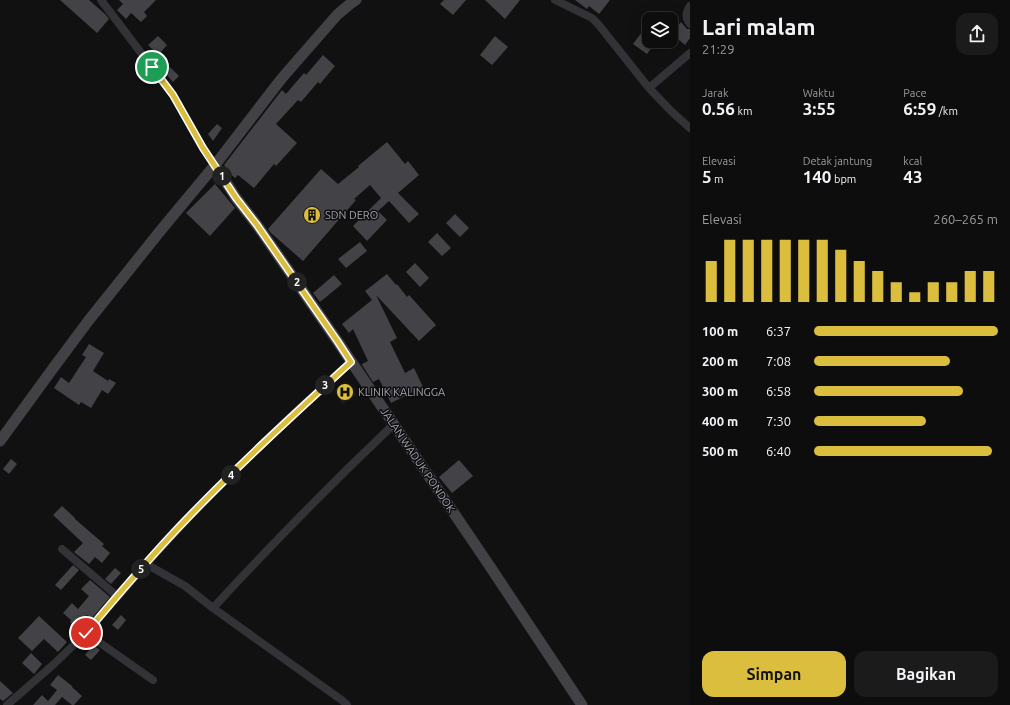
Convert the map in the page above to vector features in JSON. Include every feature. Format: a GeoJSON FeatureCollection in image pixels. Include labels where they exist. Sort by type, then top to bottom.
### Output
{"type":"FeatureCollection","features":[{"type":"Feature","properties":{"kind":"street","name":"JALAN WADUK PONDOK"},"geometry":{"type":"LineString","coordinates":[[101,0],[173,95],[203,148],[236,198],[262,231],[394,424],[582,705]]}},
{"type":"Feature","properties":{"kind":"street"},"geometry":{"type":"LineString","coordinates":[[556,0],[592,18],[649,88],[690,128]]}},
{"type":"Feature","properties":{"kind":"street"},"geometry":{"type":"LineString","coordinates":[[0,441],[89,320],[215,165],[282,78],[351,1]]}},
{"type":"Feature","properties":{"kind":"street"},"geometry":{"type":"LineString","coordinates":[[690,6],[686,13],[686,18],[690,24]]}},
{"type":"Feature","properties":{"kind":"street"},"geometry":{"type":"LineString","coordinates":[[649,88],[690,52]]}},
{"type":"Feature","properties":{"kind":"street"},"geometry":{"type":"LineString","coordinates":[[7,705],[86,633],[178,528],[300,408],[351,362]]}},
{"type":"Feature","properties":{"kind":"street"},"geometry":{"type":"LineString","coordinates":[[213,608],[352,464],[394,424]]}},
{"type":"Feature","properties":{"kind":"street"},"geometry":{"type":"LineString","coordinates":[[62,549],[117,596]]}},
{"type":"Feature","properties":{"kind":"street"},"geometry":{"type":"LineString","coordinates":[[146,564],[185,586],[347,705]]}},
{"type":"Feature","properties":{"kind":"street"},"geometry":{"type":"LineString","coordinates":[[86,633],[153,680]]}},
{"type":"Feature","properties":{"kind":"shaded area","name":"KLINIK KALINGGA"},"geometry":{"type":"Polygon","coordinates":[[[347,382],[356,395],[342,404],[334,390],[347,382]]]}},
{"type":"Feature","properties":{"kind":"building"},"geometry":{"type":"Polygon","coordinates":[[[60,0],[89,0],[109,19],[97,33],[60,0]]]}},
{"type":"Feature","properties":{"kind":"building"},"geometry":{"type":"Polygon","coordinates":[[[119,0],[156,0],[144,12],[147,16],[141,22],[131,13],[126,19],[117,10],[123,4],[119,0]]]}},
{"type":"Feature","properties":{"kind":"building"},"geometry":{"type":"Polygon","coordinates":[[[444,0],[466,0],[453,15],[440,4],[444,0]]]}},
{"type":"Feature","properties":{"kind":"building"},"geometry":{"type":"Polygon","coordinates":[[[485,0],[520,0],[505,19],[485,0]]]}},
{"type":"Feature","properties":{"kind":"building"},"geometry":{"type":"Polygon","coordinates":[[[575,0],[610,0],[599,14],[589,6],[587,9],[575,0]]]}},
{"type":"Feature","properties":{"kind":"building"},"geometry":{"type":"Polygon","coordinates":[[[681,22],[687,29],[690,29],[690,38],[685,45],[678,39],[678,26],[681,22]]]}},
{"type":"Feature","properties":{"kind":"building"},"geometry":{"type":"Polygon","coordinates":[[[642,32],[642,48],[651,48],[647,54],[633,44],[642,32]]]}},
{"type":"Feature","properties":{"kind":"building"},"geometry":{"type":"Polygon","coordinates":[[[158,36],[167,45],[158,55],[148,45],[158,36]]]}},
{"type":"Feature","properties":{"kind":"building"},"geometry":{"type":"Polygon","coordinates":[[[495,36],[508,47],[492,65],[480,55],[495,36]]]}},
{"type":"Feature","properties":{"kind":"building"},"geometry":{"type":"Polygon","coordinates":[[[323,55],[335,66],[320,84],[318,82],[301,102],[298,100],[276,124],[297,143],[276,166],[274,164],[254,188],[238,175],[235,178],[228,172],[224,165],[282,90],[286,94],[304,73],[306,75],[323,55]]]}},
{"type":"Feature","properties":{"kind":"building"},"geometry":{"type":"Polygon","coordinates":[[[170,67],[179,76],[173,82],[164,72],[170,67]]]}},
{"type":"Feature","properties":{"kind":"building"},"geometry":{"type":"Polygon","coordinates":[[[217,124],[222,128],[213,141],[208,134],[217,124]]]}},
{"type":"Feature","properties":{"kind":"building"},"geometry":{"type":"Polygon","coordinates":[[[387,142],[405,164],[408,161],[419,175],[398,193],[419,214],[409,223],[389,201],[378,211],[387,220],[367,241],[353,226],[381,198],[370,185],[354,199],[356,200],[303,261],[271,233],[268,229],[321,169],[338,184],[387,142]]]}},
{"type":"Feature","properties":{"kind":"building"},"geometry":{"type":"Polygon","coordinates":[[[215,184],[235,208],[210,236],[186,213],[215,184]]]}},
{"type":"Feature","properties":{"kind":"building"},"geometry":{"type":"Polygon","coordinates":[[[455,214],[469,228],[460,237],[446,223],[455,214]]]}},
{"type":"Feature","properties":{"kind":"building"},"geometry":{"type":"Polygon","coordinates":[[[437,233],[451,248],[442,256],[428,242],[437,233]]]}},
{"type":"Feature","properties":{"kind":"building"},"geometry":{"type":"Polygon","coordinates":[[[360,242],[367,251],[346,268],[338,259],[360,242]]]}},
{"type":"Feature","properties":{"kind":"building"},"geometry":{"type":"Polygon","coordinates":[[[415,263],[429,278],[420,287],[406,272],[415,263]]]}},
{"type":"Feature","properties":{"kind":"building"},"geometry":{"type":"Polygon","coordinates":[[[387,274],[407,297],[409,295],[436,325],[419,341],[376,295],[397,338],[390,342],[405,373],[414,368],[423,387],[391,403],[379,379],[373,382],[362,365],[368,361],[353,329],[349,333],[342,324],[372,300],[365,291],[387,274]]]}},
{"type":"Feature","properties":{"kind":"building"},"geometry":{"type":"Polygon","coordinates":[[[334,275],[342,284],[320,302],[313,293],[334,275]]]}},
{"type":"Feature","properties":{"kind":"building"},"geometry":{"type":"Polygon","coordinates":[[[89,344],[104,353],[93,371],[108,381],[109,379],[116,383],[108,394],[102,390],[91,408],[81,402],[79,405],[54,388],[61,377],[69,383],[86,357],[82,355],[89,344]]]}},
{"type":"Feature","properties":{"kind":"building"},"geometry":{"type":"Polygon","coordinates":[[[11,459],[17,464],[9,474],[3,469],[11,459]]]}},
{"type":"Feature","properties":{"kind":"building"},"geometry":{"type":"Polygon","coordinates":[[[459,460],[473,476],[452,493],[439,477],[459,460]]]}},
{"type":"Feature","properties":{"kind":"building"},"geometry":{"type":"Polygon","coordinates":[[[62,506],[104,544],[102,546],[110,553],[102,563],[95,557],[89,564],[74,552],[83,543],[53,515],[62,506]]]}},
{"type":"Feature","properties":{"kind":"building"},"geometry":{"type":"Polygon","coordinates":[[[73,565],[79,570],[61,590],[55,585],[73,565]]]}},
{"type":"Feature","properties":{"kind":"building"},"geometry":{"type":"Polygon","coordinates":[[[115,568],[121,573],[111,584],[105,579],[115,568]]]}},
{"type":"Feature","properties":{"kind":"building"},"geometry":{"type":"Polygon","coordinates":[[[90,580],[110,597],[91,619],[87,615],[76,627],[63,613],[72,603],[78,609],[89,596],[81,589],[90,580]]]}},
{"type":"Feature","properties":{"kind":"building"},"geometry":{"type":"Polygon","coordinates":[[[121,615],[126,620],[118,630],[112,625],[121,615]]]}},
{"type":"Feature","properties":{"kind":"building"},"geometry":{"type":"Polygon","coordinates":[[[39,616],[67,642],[58,652],[44,639],[32,651],[18,638],[39,616]]]}},
{"type":"Feature","properties":{"kind":"building"},"geometry":{"type":"Polygon","coordinates":[[[93,645],[100,650],[91,660],[85,655],[93,645]]]}},
{"type":"Feature","properties":{"kind":"building"},"geometry":{"type":"Polygon","coordinates":[[[31,653],[42,664],[34,674],[22,663],[31,653]]]}},
{"type":"Feature","properties":{"kind":"building"},"geometry":{"type":"Polygon","coordinates":[[[58,675],[82,696],[74,705],[62,697],[55,705],[33,705],[42,695],[48,701],[57,690],[50,685],[58,675]]]}},
{"type":"Feature","properties":{"kind":"building"},"geometry":{"type":"Polygon","coordinates":[[[0,681],[13,693],[3,701],[0,699],[0,681]]]}},
{"type":"Feature","properties":{"kind":"place","name":"SDN DERO"},"geometry":{"type":"Point","coordinates":[312,215]}},
{"type":"Feature","properties":{"kind":"place","name":"KLINIK KALINGGA"},"geometry":{"type":"Point","coordinates":[345,392]}},
{"type":"Feature","properties":{"kind":"route"},"geometry":{"type":"LineString","coordinates":[[86,633],[178,528],[214,491],[300,408],[351,362],[257,225],[236,198],[203,148],[173,95],[152,67]]}}]}
